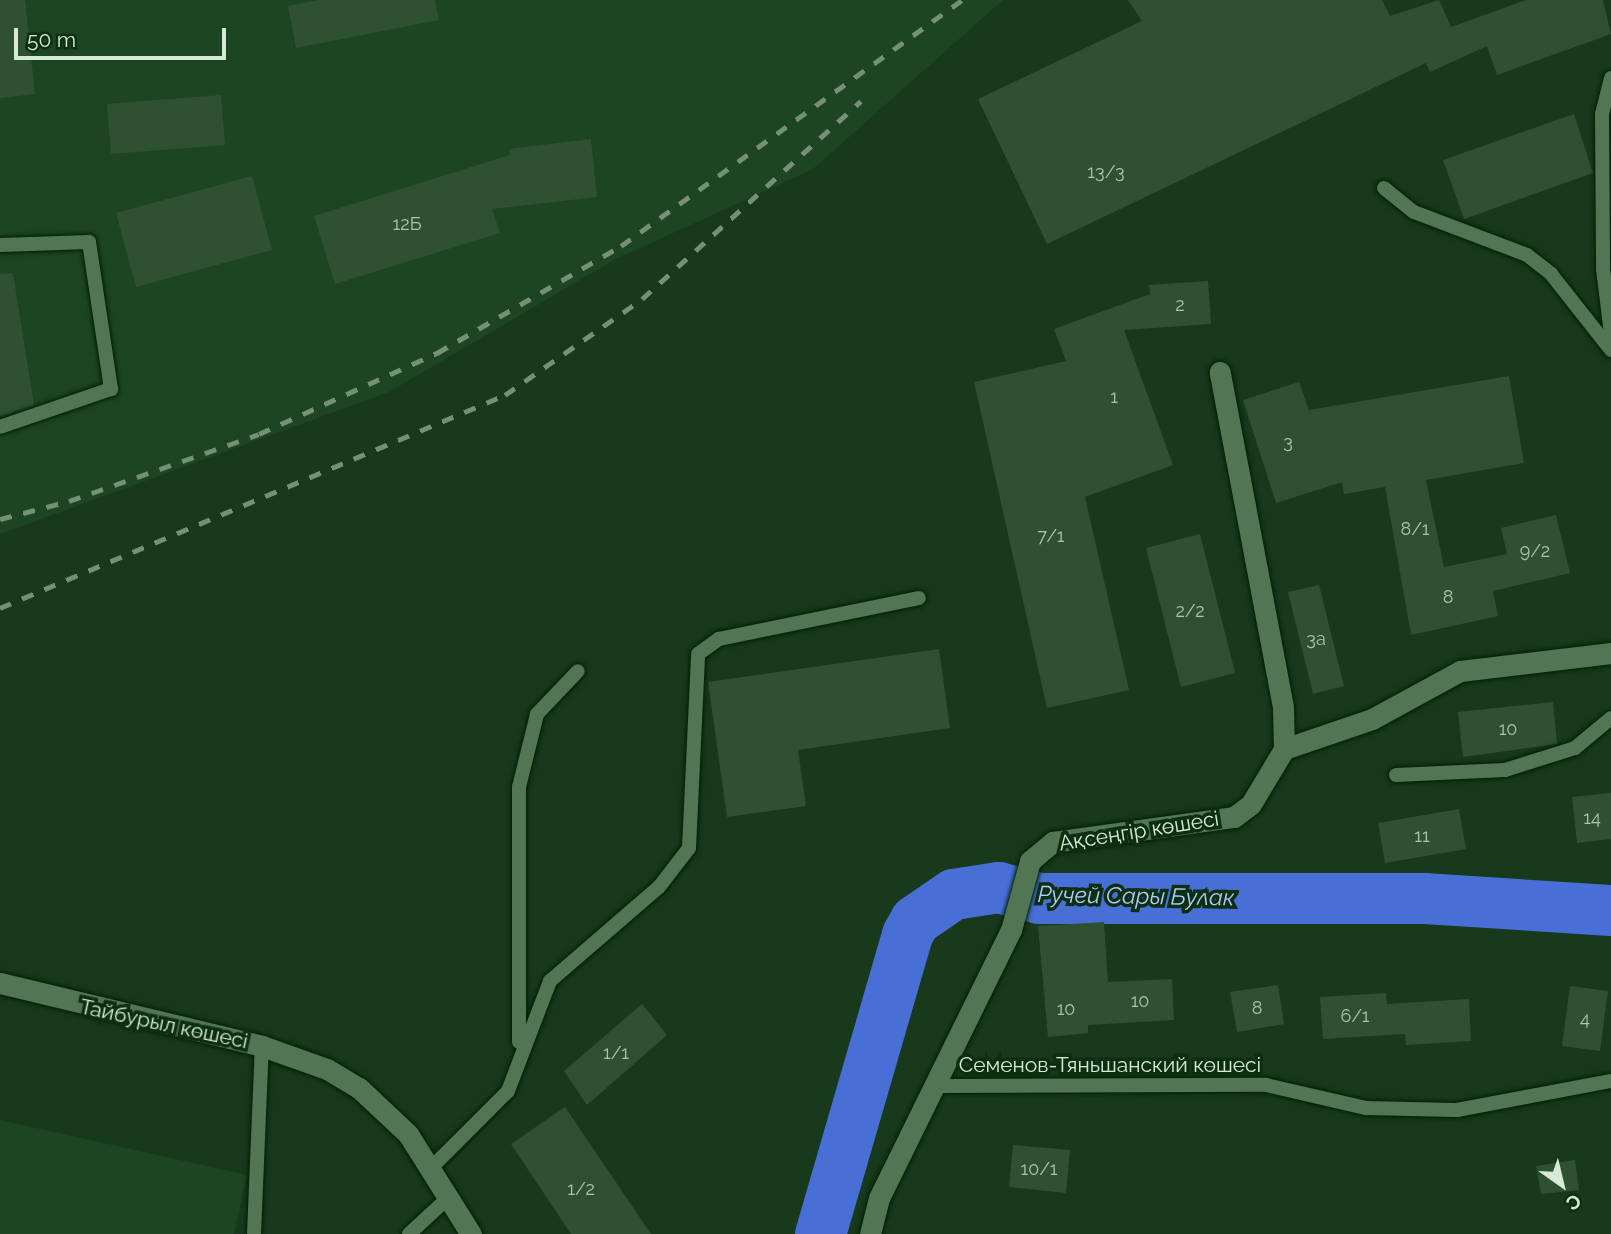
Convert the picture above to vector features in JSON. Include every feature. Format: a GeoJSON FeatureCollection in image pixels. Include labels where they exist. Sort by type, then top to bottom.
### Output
{"type":"FeatureCollection","features":[{"type":"Feature","properties":{"kind":"street"},"geometry":{"type":"LineString","coordinates":[[1220,372],[1283,707],[1284,749],[1372,719],[1460,671],[1611,653]]}},
{"type":"Feature","properties":{"kind":"street","name":"Ақсеңгір көшесі"},"geometry":{"type":"LineString","coordinates":[[870,1234],[879,1198],[939,1086],[1011,930],[1030,861],[1053,842],[1234,817],[1251,804],[1284,749]]}},
{"type":"Feature","properties":{"kind":"street","name":"Тайбурыл көшесі"},"geometry":{"type":"LineString","coordinates":[[0,983],[262,1046],[327,1069],[382,1106],[432,1167],[471,1234]]}},
{"type":"Feature","properties":{"kind":"lane"},"geometry":{"type":"LineString","coordinates":[[1611,78],[1602,114],[1603,269],[1611,334]]}},
{"type":"Feature","properties":{"kind":"lane"},"geometry":{"type":"LineString","coordinates":[[1384,188],[1414,212],[1527,255],[1551,274],[1611,350]]}},
{"type":"Feature","properties":{"kind":"lane"},"geometry":{"type":"LineString","coordinates":[[0,245],[89,242],[111,389],[0,427]]}},
{"type":"Feature","properties":{"kind":"lane"},"geometry":{"type":"LineString","coordinates":[[432,1167],[508,1091],[519,1068],[530,1023],[550,981],[659,887],[689,848],[698,654],[719,639],[919,598]]}},
{"type":"Feature","properties":{"kind":"lane"},"geometry":{"type":"LineString","coordinates":[[519,1068],[520,788],[537,714],[578,671]]}},
{"type":"Feature","properties":{"kind":"lane"},"geometry":{"type":"LineString","coordinates":[[1396,775],[1505,770],[1574,748],[1611,718]]}},
{"type":"Feature","properties":{"kind":"lane"},"geometry":{"type":"LineString","coordinates":[[254,1234],[262,1046]]}},
{"type":"Feature","properties":{"kind":"lane","name":"Семенов-Тяньшанский көшесі"},"geometry":{"type":"LineString","coordinates":[[939,1086],[1266,1085],[1366,1108],[1457,1110],[1611,1082]]}},
{"type":"Feature","properties":{"kind":"lane"},"geometry":{"type":"LineString","coordinates":[[409,1234],[449,1197]]}},
{"type":"Feature","properties":{"kind":"shaded area"},"geometry":{"type":"Polygon","coordinates":[[[0,0],[1003,0],[813,169],[614,260],[389,392],[0,534],[0,0]]]}},
{"type":"Feature","properties":{"kind":"shaded area"},"geometry":{"type":"Polygon","coordinates":[[[0,1120],[247,1175],[234,1234],[0,1234],[0,1120]]]}},
{"type":"Feature","properties":{"kind":"building"},"geometry":{"type":"Polygon","coordinates":[[[0,0],[25,0],[35,94],[0,98],[0,0]]]}},
{"type":"Feature","properties":{"kind":"building"},"geometry":{"type":"Polygon","coordinates":[[[318,0],[435,0],[439,20],[296,48],[288,6],[318,0]]]}},
{"type":"Feature","properties":{"kind":"building"},"geometry":{"type":"Polygon","coordinates":[[[1128,0],[1382,0],[1390,16],[1439,0],[1451,27],[1526,0],[1603,0],[1611,34],[1497,75],[1487,46],[1430,72],[1426,63],[1047,244],[978,99],[1142,21],[1128,0]]]}},
{"type":"Feature","properties":{"kind":"building"},"geometry":{"type":"Polygon","coordinates":[[[221,95],[225,145],[111,154],[107,104],[221,95]]]}},
{"type":"Feature","properties":{"kind":"building"},"geometry":{"type":"Polygon","coordinates":[[[1574,114],[1593,173],[1464,219],[1443,160],[1574,114]]]}},
{"type":"Feature","properties":{"kind":"building"},"geometry":{"type":"Polygon","coordinates":[[[591,139],[597,197],[492,209],[500,233],[335,284],[314,216],[510,155],[509,149],[591,139]]]}},
{"type":"Feature","properties":{"kind":"building"},"geometry":{"type":"Polygon","coordinates":[[[252,176],[272,250],[136,287],[116,213],[252,176]]]}},
{"type":"Feature","properties":{"kind":"building"},"geometry":{"type":"Polygon","coordinates":[[[13,273],[34,405],[0,416],[0,274],[13,273]]]}},
{"type":"Feature","properties":{"kind":"building"},"geometry":{"type":"Polygon","coordinates":[[[1208,281],[1211,324],[1124,330],[1173,465],[1085,497],[1129,690],[1047,708],[974,382],[1066,361],[1054,329],[1150,294],[1149,285],[1208,281]]]}},
{"type":"Feature","properties":{"kind":"building"},"geometry":{"type":"Polygon","coordinates":[[[1509,376],[1524,463],[1426,480],[1444,567],[1507,554],[1501,528],[1556,515],[1570,573],[1493,591],[1498,616],[1411,635],[1385,487],[1344,494],[1342,482],[1276,503],[1243,400],[1299,382],[1309,410],[1509,376]]]}},
{"type":"Feature","properties":{"kind":"building"},"geometry":{"type":"Polygon","coordinates":[[[1200,534],[1235,673],[1181,687],[1146,548],[1200,534]]]}},
{"type":"Feature","properties":{"kind":"building"},"geometry":{"type":"Polygon","coordinates":[[[1319,585],[1344,686],[1313,694],[1288,592],[1319,585]]]}},
{"type":"Feature","properties":{"kind":"building"},"geometry":{"type":"Polygon","coordinates":[[[939,649],[950,728],[798,750],[806,806],[727,817],[708,682],[939,649]]]}},
{"type":"Feature","properties":{"kind":"building"},"geometry":{"type":"Polygon","coordinates":[[[1553,702],[1557,744],[1463,757],[1458,712],[1553,702]]]}},
{"type":"Feature","properties":{"kind":"building"},"geometry":{"type":"Polygon","coordinates":[[[1611,793],[1611,839],[1577,843],[1572,797],[1611,793]]]}},
{"type":"Feature","properties":{"kind":"building"},"geometry":{"type":"Polygon","coordinates":[[[1459,809],[1466,849],[1385,863],[1378,823],[1459,809]]]}},
{"type":"Feature","properties":{"kind":"building"},"geometry":{"type":"Polygon","coordinates":[[[1104,922],[1108,982],[1172,979],[1174,1020],[1088,1025],[1088,1033],[1048,1037],[1038,926],[1104,922]]]}},
{"type":"Feature","properties":{"kind":"building"},"geometry":{"type":"Polygon","coordinates":[[[1278,985],[1284,1024],[1237,1032],[1230,992],[1278,985]]]}},
{"type":"Feature","properties":{"kind":"building"},"geometry":{"type":"Polygon","coordinates":[[[1570,986],[1608,991],[1600,1051],[1562,1046],[1570,986]]]}},
{"type":"Feature","properties":{"kind":"building"},"geometry":{"type":"Polygon","coordinates":[[[1386,993],[1387,1004],[1469,999],[1471,1041],[1406,1045],[1405,1034],[1323,1039],[1320,997],[1386,993]]]}},
{"type":"Feature","properties":{"kind":"building"},"geometry":{"type":"Polygon","coordinates":[[[642,1004],[667,1035],[587,1105],[564,1071],[642,1004]]]}},
{"type":"Feature","properties":{"kind":"building"},"geometry":{"type":"Polygon","coordinates":[[[565,1107],[651,1234],[571,1234],[511,1144],[565,1107]]]}},
{"type":"Feature","properties":{"kind":"building"},"geometry":{"type":"Polygon","coordinates":[[[1013,1145],[1070,1150],[1066,1193],[1009,1187],[1013,1145]]]}},
{"type":"Feature","properties":{"kind":"building"},"geometry":{"type":"Polygon","coordinates":[[[1575,1160],[1579,1190],[1541,1194],[1536,1166],[1575,1160]]]}},
{"type":"Feature","properties":{"kind":"waterway","name":"Ручей Сары Булак"},"geometry":{"type":"LineString","coordinates":[[820,1234],[907,934],[915,920],[953,894],[998,887],[1039,898],[1424,898],[1611,910]]}},
{"type":"Feature","properties":{"kind":"railway"},"geometry":{"type":"LineString","coordinates":[[0,519],[69,501],[259,434],[437,353],[621,246],[962,0]]}},
{"type":"Feature","properties":{"kind":"railway"},"geometry":{"type":"LineString","coordinates":[[0,608],[505,395],[642,299],[861,101]]}}]}
